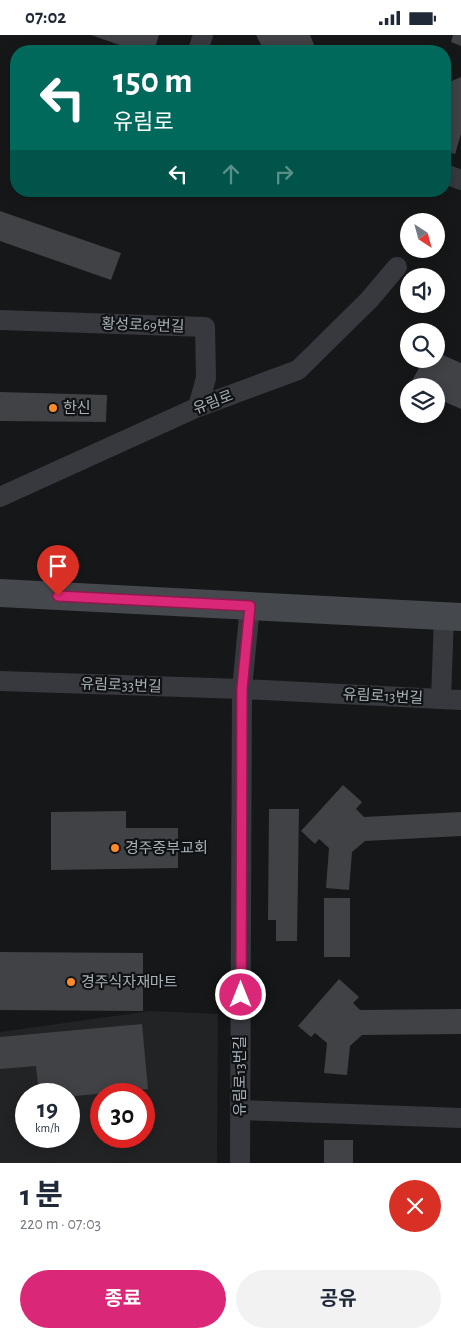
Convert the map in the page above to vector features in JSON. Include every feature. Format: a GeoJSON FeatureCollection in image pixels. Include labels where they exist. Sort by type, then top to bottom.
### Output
{"type":"FeatureCollection","features":[{"type":"Feature","properties":{"kind":"street","name":"유림로"},"geometry":{"type":"LineString","coordinates":[[0,497],[198,407],[298,370],[369,300],[397,267]]}},
{"type":"Feature","properties":{"kind":"street","name":"황성로69번길"},"geometry":{"type":"LineString","coordinates":[[0,320],[204,327],[206,378],[198,407]]}},
{"type":"Feature","properties":{"kind":"street"},"geometry":{"type":"LineString","coordinates":[[0,593],[453,617]]}},
{"type":"Feature","properties":{"kind":"street","name":"유림로13번길"},"geometry":{"type":"LineString","coordinates":[[240,1163],[242,689],[250,606]]}},
{"type":"Feature","properties":{"kind":"street","name":"유림로13번길"},"geometry":{"type":"LineString","coordinates":[[242,689],[441,699],[453,617]]}},
{"type":"Feature","properties":{"kind":"street","name":"유림로33번길"},"geometry":{"type":"LineString","coordinates":[[0,681],[242,689]]}},
{"type":"Feature","properties":{"kind":"street"},"geometry":{"type":"LineString","coordinates":[[441,699],[461,700]]}},
{"type":"Feature","properties":{"kind":"street"},"geometry":{"type":"LineString","coordinates":[[240,1110],[461,1118]]}},
{"type":"Feature","properties":{"kind":"shaded area"},"geometry":{"type":"Polygon","coordinates":[[[150,1011],[218,1014],[217,1163],[0,1163],[0,1032],[150,1011]]]}},
{"type":"Feature","properties":{"kind":"building"},"geometry":{"type":"Polygon","coordinates":[[[91,35],[159,35],[156,45],[120,45],[91,35]]]}},
{"type":"Feature","properties":{"kind":"building"},"geometry":{"type":"Polygon","coordinates":[[[256,35],[310,35],[314,45],[261,45],[256,35]]]}},
{"type":"Feature","properties":{"kind":"building"},"geometry":{"type":"Polygon","coordinates":[[[453,35],[461,35],[461,46],[451,42],[453,35]]]}},
{"type":"Feature","properties":{"kind":"building"},"geometry":{"type":"Polygon","coordinates":[[[461,77],[461,134],[455,154],[451,153],[451,81],[461,77]]]}},
{"type":"Feature","properties":{"kind":"building"},"geometry":{"type":"Polygon","coordinates":[[[0,211],[121,253],[111,280],[0,241],[0,211]]]}},
{"type":"Feature","properties":{"kind":"building"},"geometry":{"type":"Polygon","coordinates":[[[445,356],[461,363],[461,409],[445,402],[445,378],[413,378],[419,368],[445,368],[445,356]]]}},
{"type":"Feature","properties":{"kind":"building","name":"한신"},"geometry":{"type":"Polygon","coordinates":[[[0,392],[107,395],[106,422],[0,421],[0,392]]]}},
{"type":"Feature","properties":{"kind":"building"},"geometry":{"type":"Polygon","coordinates":[[[343,785],[362,802],[356,809],[364,817],[461,812],[461,836],[365,841],[352,852],[349,890],[326,888],[329,848],[319,839],[315,844],[301,831],[343,785]]]}},
{"type":"Feature","properties":{"kind":"building"},"geometry":{"type":"Polygon","coordinates":[[[269,809],[299,809],[297,941],[276,941],[276,920],[268,920],[269,809]]]}},
{"type":"Feature","properties":{"kind":"building","name":"경주중부교회"},"geometry":{"type":"Polygon","coordinates":[[[126,811],[126,828],[178,828],[178,868],[51,870],[51,812],[126,811]]]}},
{"type":"Feature","properties":{"kind":"building"},"geometry":{"type":"Polygon","coordinates":[[[324,898],[350,898],[350,957],[324,957],[324,898]]]}},
{"type":"Feature","properties":{"kind":"building","name":"경주식자재마트"},"geometry":{"type":"Polygon","coordinates":[[[0,952],[143,953],[143,1011],[0,1010],[0,952]]]}},
{"type":"Feature","properties":{"kind":"building"},"geometry":{"type":"Polygon","coordinates":[[[339,979],[359,997],[353,1003],[360,1010],[461,1009],[461,1034],[362,1035],[350,1046],[347,1075],[324,1073],[327,1043],[315,1033],[311,1037],[298,1026],[339,979]]]}},
{"type":"Feature","properties":{"kind":"building"},"geometry":{"type":"Polygon","coordinates":[[[142,1024],[147,1083],[90,1083],[90,1095],[80,1096],[80,1083],[38,1083],[36,1066],[0,1069],[0,1037],[142,1024]]]}},
{"type":"Feature","properties":{"kind":"building"},"geometry":{"type":"Polygon","coordinates":[[[324,1140],[353,1140],[353,1163],[324,1163],[324,1140]]]}},
{"type":"Feature","properties":{"kind":"place","name":"한신"},"geometry":{"type":"Point","coordinates":[53,408]}},
{"type":"Feature","properties":{"kind":"place","name":"경주중부교회"},"geometry":{"type":"Point","coordinates":[115,848]}},
{"type":"Feature","properties":{"kind":"place","name":"경주식자재마트"},"geometry":{"type":"Point","coordinates":[71,982]}},
{"type":"Feature","properties":{"kind":"route"},"geometry":{"type":"LineString","coordinates":[[58,596],[250,606],[242,689],[241,995]]}}]}
